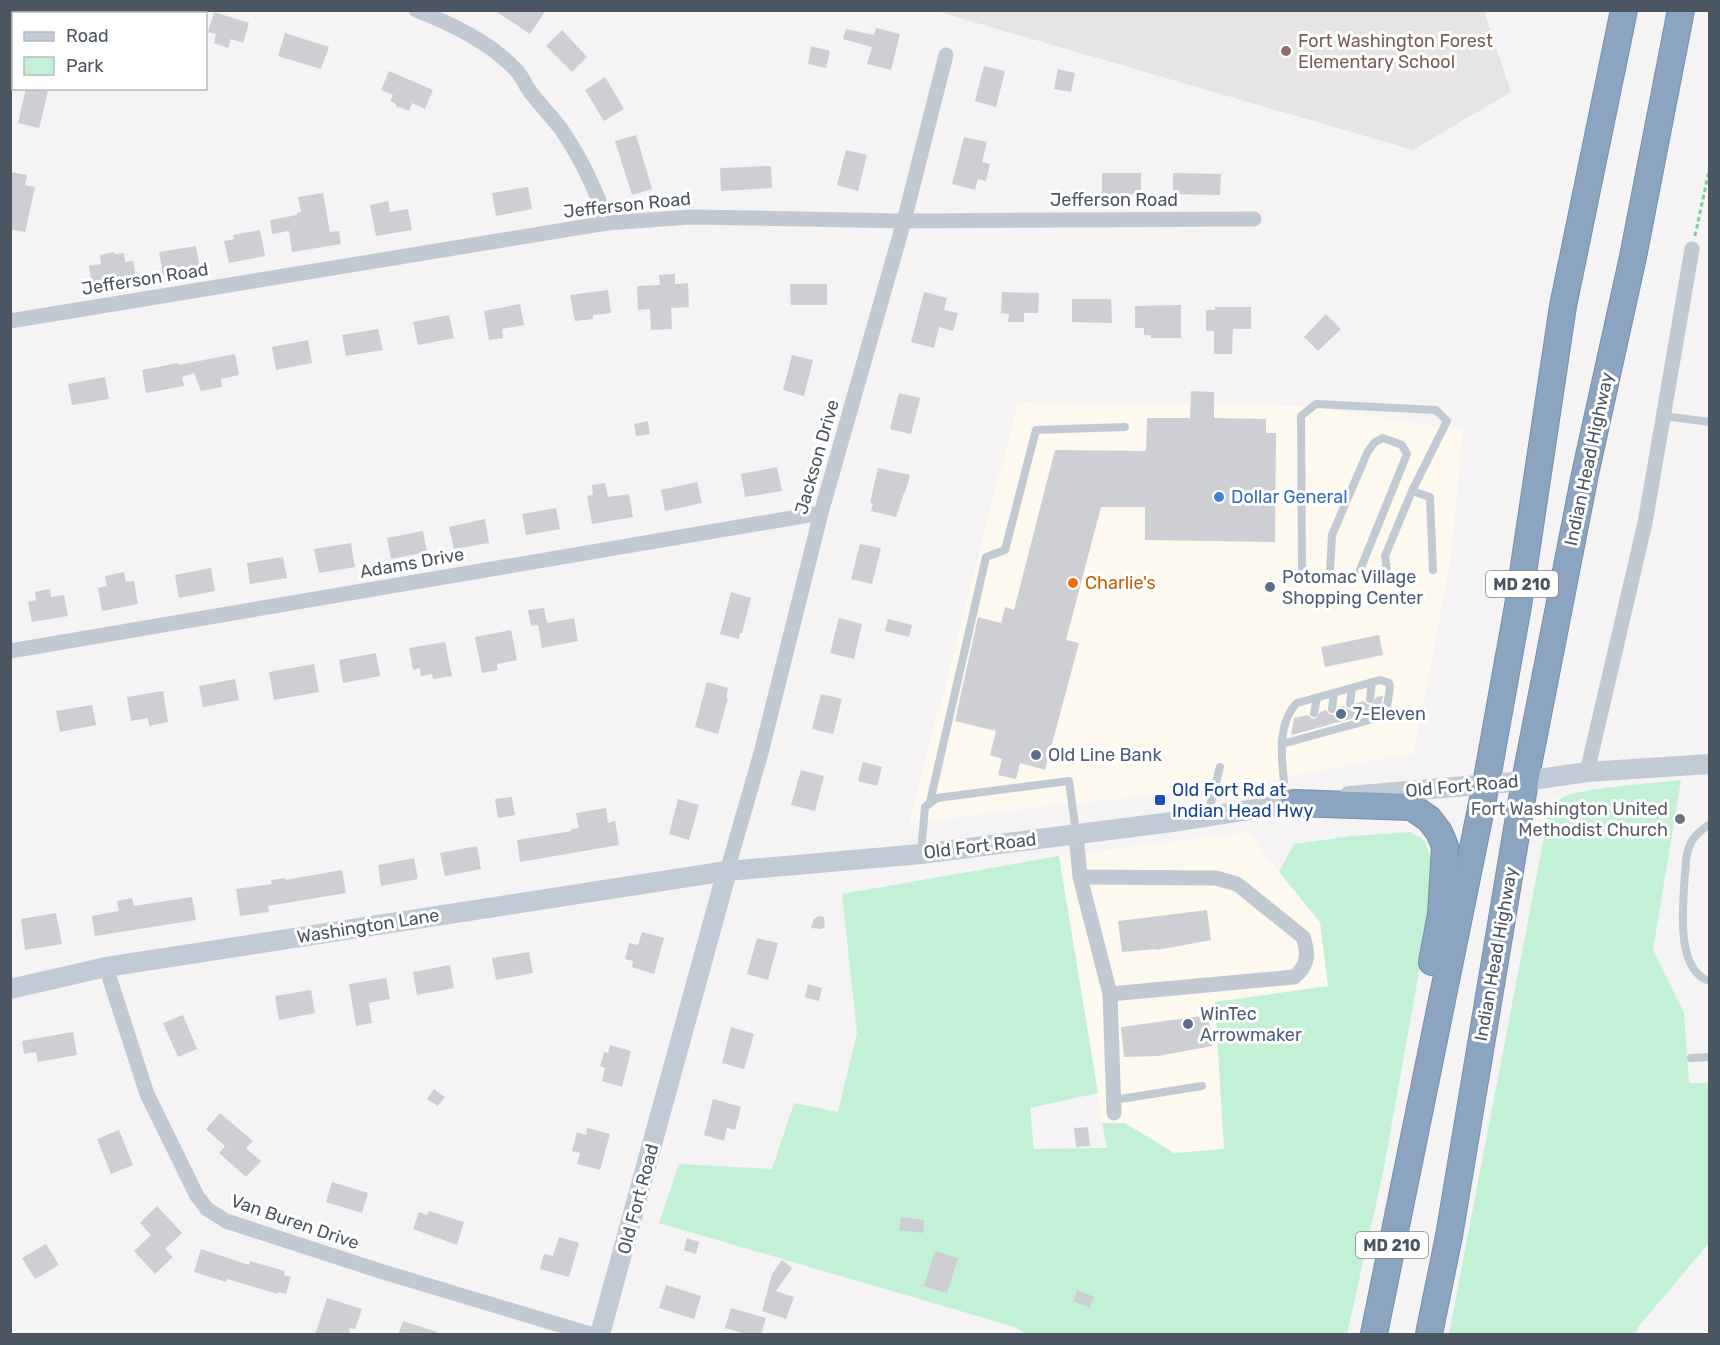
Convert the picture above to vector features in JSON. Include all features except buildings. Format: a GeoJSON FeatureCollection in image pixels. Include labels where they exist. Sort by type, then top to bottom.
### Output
{"type":"FeatureCollection","features":[{"type":"Feature","properties":{"kind":"highway","name":"MD 210"},"geometry":{"type":"LineString","coordinates":[[1374,1335],[1486,784],[1518,606],[1563,306],[1624,10]]}},
{"type":"Feature","properties":{"kind":"highway","name":"Indian Head Highway"},"geometry":{"type":"LineString","coordinates":[[1429,1335],[1449,1236],[1525,781],[1585,474],[1633,257],[1681,10]]}},
{"type":"Feature","properties":{"kind":"highway"},"geometry":{"type":"LineString","coordinates":[[1290,804],[1412,807],[1429,819],[1440,832],[1445,846],[1441,914],[1422,1022],[1410,1156]]}},
{"type":"Feature","properties":{"kind":"main road","name":"Old Fort Road"},"geometry":{"type":"LineString","coordinates":[[600,1335],[727,871],[921,854],[1376,793],[1525,781],[1587,772],[1710,764]]}},
{"type":"Feature","properties":{"kind":"main road","name":"Washington Lane"},"geometry":{"type":"LineString","coordinates":[[10,989],[106,967],[727,871]]}},
{"type":"Feature","properties":{"kind":"street"},"geometry":{"type":"LineString","coordinates":[[416,10],[466,32],[518,72],[573,149],[596,191],[607,223]]}},
{"type":"Feature","properties":{"kind":"street","name":"Jackson Drive"},"geometry":{"type":"LineString","coordinates":[[727,871],[761,753],[821,513],[904,221],[946,55]]}},
{"type":"Feature","properties":{"kind":"street","name":"Jefferson Road"},"geometry":{"type":"LineString","coordinates":[[10,321],[607,223],[691,217],[904,221],[1254,219]]}},
{"type":"Feature","properties":{"kind":"street"},"geometry":{"type":"LineString","coordinates":[[1587,772],[1645,523],[1692,249]]}},
{"type":"Feature","properties":{"kind":"street","name":"Adams Drive"},"geometry":{"type":"LineString","coordinates":[[10,651],[821,513]]}},
{"type":"Feature","properties":{"kind":"street"},"geometry":{"type":"LineString","coordinates":[[1076,834],[1080,877],[1110,994],[1114,1107]]}},
{"type":"Feature","properties":{"kind":"street"},"geometry":{"type":"LineString","coordinates":[[1080,877],[1228,879],[1303,937],[1306,945],[1306,964],[1294,977],[1110,994]]}},
{"type":"Feature","properties":{"kind":"street","name":"Van Buren Drive"},"geometry":{"type":"LineString","coordinates":[[106,967],[147,1094],[196,1196],[207,1209],[226,1221],[590,1335]]}},
{"type":"Feature","properties":{"kind":"lane"},"geometry":{"type":"LineString","coordinates":[[1302,569],[1300,416],[1316,404],[1436,410],[1447,422],[1412,491],[1385,556],[1387,570]]}},
{"type":"Feature","properties":{"kind":"lane"},"geometry":{"type":"LineString","coordinates":[[1663,416],[1710,422]]}},
{"type":"Feature","properties":{"kind":"lane"},"geometry":{"type":"LineString","coordinates":[[930,802],[986,557],[1005,550],[1036,430],[1125,427]]}},
{"type":"Feature","properties":{"kind":"lane"},"geometry":{"type":"LineString","coordinates":[[1330,570],[1332,535],[1368,451],[1375,442],[1383,438],[1402,445],[1407,454],[1360,570]]}},
{"type":"Feature","properties":{"kind":"lane"},"geometry":{"type":"LineString","coordinates":[[1412,491],[1430,497],[1433,570]]}},
{"type":"Feature","properties":{"kind":"lane"},"geometry":{"type":"LineString","coordinates":[[1282,744],[1311,733],[1367,718],[1378,719],[1386,713],[1390,687],[1385,681],[1372,682],[1297,703],[1292,708],[1287,718],[1282,744],[1290,804]]}},
{"type":"Feature","properties":{"kind":"lane"},"geometry":{"type":"LineString","coordinates":[[1370,699],[1372,682]]}},
{"type":"Feature","properties":{"kind":"lane"},"geometry":{"type":"LineString","coordinates":[[1350,704],[1352,688]]}},
{"type":"Feature","properties":{"kind":"lane"},"geometry":{"type":"LineString","coordinates":[[1332,709],[1334,693]]}},
{"type":"Feature","properties":{"kind":"lane"},"geometry":{"type":"LineString","coordinates":[[1314,713],[1317,698]]}},
{"type":"Feature","properties":{"kind":"lane"},"geometry":{"type":"LineString","coordinates":[[1207,816],[1220,767]]}},
{"type":"Feature","properties":{"kind":"lane"},"geometry":{"type":"LineString","coordinates":[[921,854],[925,807],[937,798],[1069,781],[1076,834]]}},
{"type":"Feature","properties":{"kind":"lane"},"geometry":{"type":"LineString","coordinates":[[1710,824],[1694,835],[1688,845],[1683,940],[1687,959],[1694,973],[1701,979],[1710,981]]}},
{"type":"Feature","properties":{"kind":"lane"},"geometry":{"type":"LineString","coordinates":[[1691,1058],[1710,1057]]}},
{"type":"Feature","properties":{"kind":"lane"},"geometry":{"type":"LineString","coordinates":[[1114,1107],[1202,1086]]}},
{"type":"Feature","properties":{"kind":"path"},"geometry":{"type":"LineString","coordinates":[[1692,249],[1710,166]]}},
{"type":"Feature","properties":{"kind":"shaded area","name":"Fort Washington Forest Elementary School"},"geometry":{"type":"Polygon","coordinates":[[[936,11],[1484,11],[1511,92],[1413,150],[936,11]]]}},
{"type":"Feature","properties":{"kind":"shaded area","name":"Potomac Village Shopping Center"},"geometry":{"type":"Polygon","coordinates":[[[1018,402],[1310,406],[1463,430],[1451,557],[1414,753],[1229,788],[1038,807],[909,824],[1018,402]]]}},
{"type":"Feature","properties":{"kind":"shaded area"},"geometry":{"type":"Polygon","coordinates":[[[1247,832],[1320,922],[1329,986],[1215,1002],[1225,1149],[1174,1153],[1125,1123],[1102,1123],[1059,856],[1247,832]]]}},
{"type":"Feature","properties":{"kind":"green space"},"geometry":{"type":"Polygon","coordinates":[[[1681,780],[1653,950],[1684,1013],[1689,1083],[1709,1083],[1709,1243],[1638,1327],[1635,1334],[1449,1334],[1548,816],[1557,802],[1570,794],[1681,780]]]}},
{"type":"Feature","properties":{"kind":"green space"},"geometry":{"type":"Polygon","coordinates":[[[1410,832],[1424,840],[1431,858],[1427,927],[1383,1173],[1347,1334],[1026,1334],[1015,1327],[659,1223],[679,1164],[772,1169],[794,1103],[838,1112],[857,1033],[842,894],[1059,856],[1098,1093],[1030,1108],[1034,1149],[1107,1148],[1102,1123],[1125,1123],[1174,1153],[1224,1149],[1215,1002],[1328,986],[1320,922],[1279,872],[1294,844],[1352,836],[1410,832]]]}},
{"type":"Feature","properties":{"kind":"place","name":"Fort Washington Forest Elementary School"},"geometry":{"type":"Point","coordinates":[1286,51]}},
{"type":"Feature","properties":{"kind":"place","name":"Dollar General"},"geometry":{"type":"Point","coordinates":[1219,497]}},
{"type":"Feature","properties":{"kind":"place","name":"Charlie's"},"geometry":{"type":"Point","coordinates":[1073,583]}},
{"type":"Feature","properties":{"kind":"place","name":"Potomac Village Shopping Center"},"geometry":{"type":"Point","coordinates":[1270,587]}},
{"type":"Feature","properties":{"kind":"place","name":"7-Eleven"},"geometry":{"type":"Point","coordinates":[1341,714]}},
{"type":"Feature","properties":{"kind":"place","name":"Old Line Bank"},"geometry":{"type":"Point","coordinates":[1036,755]}},
{"type":"Feature","properties":{"kind":"place","name":"Old Fort Rd at Indian Head Hwy"},"geometry":{"type":"Point","coordinates":[1160,800]}},
{"type":"Feature","properties":{"kind":"place","name":"Fort Washington United Methodist Church"},"geometry":{"type":"Point","coordinates":[1680,819]}},
{"type":"Feature","properties":{"kind":"place","name":"WinTec Arrowmaker"},"geometry":{"type":"Point","coordinates":[1188,1024]}}]}
